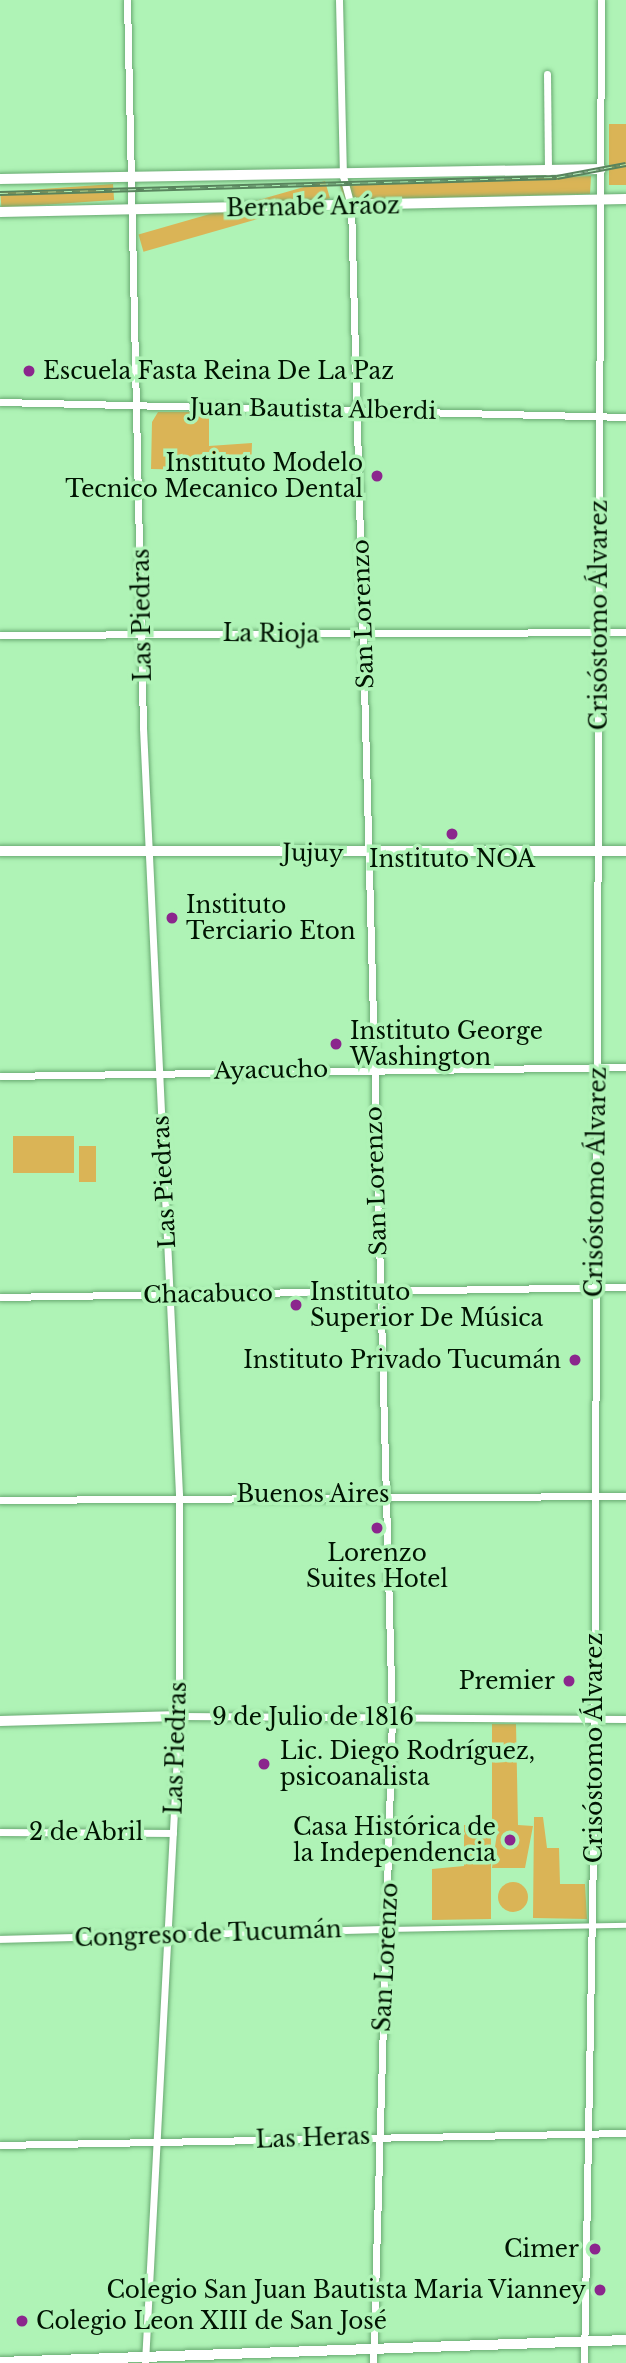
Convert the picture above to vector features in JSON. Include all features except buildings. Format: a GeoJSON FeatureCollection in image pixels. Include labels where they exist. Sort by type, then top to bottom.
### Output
{"type":"FeatureCollection","features":[{"type":"Feature","properties":{"kind":"street","name":"Las Piedras"},"geometry":{"type":"LineString","coordinates":[[127,0],[127,180],[159,1071],[179,1495],[179,1716],[170,1937],[145,2361]]}},
{"type":"Feature","properties":{"kind":"street","name":"San Lorenzo"},"geometry":{"type":"LineString","coordinates":[[339,0],[343,176],[351,205],[369,853],[372,1069],[392,1716],[390,1929],[379,2136],[373,2363]]}},
{"type":"Feature","properties":{"kind":"street","name":"Crisóstomo Álvarez"},"geometry":{"type":"LineString","coordinates":[[584,2363],[593,1926],[594,1287],[600,851],[601,0]]}},
{"type":"Feature","properties":{"kind":"street"},"geometry":{"type":"LineString","coordinates":[[547,75],[548,172]]}},
{"type":"Feature","properties":{"kind":"street","name":"Bernabé Aráoz"},"geometry":{"type":"LineString","coordinates":[[0,179],[127,180],[601,169]]}},
{"type":"Feature","properties":{"kind":"street","name":"Bernabé Aráoz"},"geometry":{"type":"LineString","coordinates":[[0,212],[130,212],[626,199]]}},
{"type":"Feature","properties":{"kind":"street","name":"Juan Bautista Alberdi"},"geometry":{"type":"LineString","coordinates":[[0,402],[626,416]]}},
{"type":"Feature","properties":{"kind":"street","name":"La Rioja"},"geometry":{"type":"LineString","coordinates":[[0,635],[143,632],[363,635],[626,632]]}},
{"type":"Feature","properties":{"kind":"street","name":"Jujuy"},"geometry":{"type":"LineString","coordinates":[[0,851],[626,851]]}},
{"type":"Feature","properties":{"kind":"street","name":"Ayacucho"},"geometry":{"type":"LineString","coordinates":[[0,1076],[159,1071],[626,1068]]}},
{"type":"Feature","properties":{"kind":"street","name":"Chacabuco"},"geometry":{"type":"LineString","coordinates":[[0,1297],[626,1287]]}},
{"type":"Feature","properties":{"kind":"street","name":"Buenos Aires"},"geometry":{"type":"LineString","coordinates":[[0,1500],[385,1493],[626,1496]]}},
{"type":"Feature","properties":{"kind":"street","name":"9 de Julio de 1816"},"geometry":{"type":"LineString","coordinates":[[0,1721],[179,1716],[626,1719]]}},
{"type":"Feature","properties":{"kind":"street","name":"2 de Abril"},"geometry":{"type":"LineString","coordinates":[[0,1832],[173,1833]]}},
{"type":"Feature","properties":{"kind":"street","name":"Congreso de Tucumán"},"geometry":{"type":"LineString","coordinates":[[0,1939],[626,1925]]}},
{"type":"Feature","properties":{"kind":"street","name":"Las Heras"},"geometry":{"type":"LineString","coordinates":[[0,2145],[626,2133]]}},
{"type":"Feature","properties":{"kind":"street"},"geometry":{"type":"LineString","coordinates":[[0,2362],[145,2361],[373,2347],[626,2340]]}},
{"type":"Feature","properties":{"kind":"shaded area"},"geometry":{"type":"Polygon","coordinates":[[[609,124],[626,124],[626,185],[609,185],[609,124]]]}},
{"type":"Feature","properties":{"kind":"shaded area"},"geometry":{"type":"Polygon","coordinates":[[[591,176],[590,194],[345,200],[340,186],[591,176]]]}},
{"type":"Feature","properties":{"kind":"shaded area"},"geometry":{"type":"Polygon","coordinates":[[[325,181],[330,198],[143,252],[139,234],[325,181]]]}},
{"type":"Feature","properties":{"kind":"shaded area"},"geometry":{"type":"Polygon","coordinates":[[[113,184],[114,200],[1,208],[0,192],[113,184]]]}},
{"type":"Feature","properties":{"kind":"shaded area"},"geometry":{"type":"Polygon","coordinates":[[[158,412],[209,412],[209,446],[252,443],[251,471],[151,469],[152,422],[158,412]]]}},
{"type":"Feature","properties":{"kind":"shaded area"},"geometry":{"type":"Polygon","coordinates":[[[13,1136],[74,1136],[74,1173],[13,1173],[13,1136]]]}},
{"type":"Feature","properties":{"kind":"shaded area"},"geometry":{"type":"Polygon","coordinates":[[[79,1146],[96,1146],[96,1182],[79,1182],[79,1146]]]}},
{"type":"Feature","properties":{"kind":"shaded area"},"geometry":{"type":"Polygon","coordinates":[[[492,1724],[516,1724],[518,1825],[533,1826],[525,1868],[492,1868],[498,1826],[492,1826],[492,1724]]]}},
{"type":"Feature","properties":{"kind":"shaded area"},"geometry":{"type":"Polygon","coordinates":[[[534,1817],[543,1817],[547,1848],[559,1848],[560,1884],[585,1884],[587,1919],[533,1918],[534,1817]]]}},
{"type":"Feature","properties":{"kind":"shaded area"},"geometry":{"type":"Polygon","coordinates":[[[464,1825],[491,1825],[491,1919],[432,1920],[432,1869],[464,1866],[464,1825]]]}},
{"type":"Feature","properties":{"kind":"shaded area"},"geometry":{"type":"Polygon","coordinates":[[[513,1882],[524,1886],[528,1897],[524,1908],[513,1912],[502,1908],[498,1897],[502,1886],[513,1882]]]}},
{"type":"Feature","properties":{"kind":"railway"},"geometry":{"type":"LineString","coordinates":[[0,193],[557,177],[626,164]]}},
{"type":"Feature","properties":{"kind":"place","name":"Escuela Fasta Reina De La Paz"},"geometry":{"type":"Point","coordinates":[29,371]}},
{"type":"Feature","properties":{"kind":"place","name":"Instituto Modelo Tecnico Mecanico Dental"},"geometry":{"type":"Point","coordinates":[377,476]}},
{"type":"Feature","properties":{"kind":"place","name":"Instituto NOA"},"geometry":{"type":"Point","coordinates":[452,834]}},
{"type":"Feature","properties":{"kind":"place","name":"Instituto Terciario Eton"},"geometry":{"type":"Point","coordinates":[172,918]}},
{"type":"Feature","properties":{"kind":"place","name":"Instituto George Washington"},"geometry":{"type":"Point","coordinates":[336,1044]}},
{"type":"Feature","properties":{"kind":"place","name":"Instituto Superior De Música"},"geometry":{"type":"Point","coordinates":[296,1305]}},
{"type":"Feature","properties":{"kind":"place","name":"Instituto Privado Tucumán"},"geometry":{"type":"Point","coordinates":[575,1360]}},
{"type":"Feature","properties":{"kind":"place","name":"Lorenzo Suites Hotel"},"geometry":{"type":"Point","coordinates":[377,1528]}},
{"type":"Feature","properties":{"kind":"place","name":"Premier"},"geometry":{"type":"Point","coordinates":[569,1681]}},
{"type":"Feature","properties":{"kind":"place","name":"Lic. Diego Rodríguez, psicoanalista"},"geometry":{"type":"Point","coordinates":[264,1764]}},
{"type":"Feature","properties":{"kind":"place","name":"Casa Histórica de la Independencia"},"geometry":{"type":"Point","coordinates":[510,1840]}},
{"type":"Feature","properties":{"kind":"place","name":"Cimer"},"geometry":{"type":"Point","coordinates":[595,2249]}},
{"type":"Feature","properties":{"kind":"place","name":"Colegio San Juan Bautista Maria Vianney"},"geometry":{"type":"Point","coordinates":[600,2290]}},
{"type":"Feature","properties":{"kind":"place","name":"Colegio Leon XIII de San José"},"geometry":{"type":"Point","coordinates":[22,2321]}}]}
